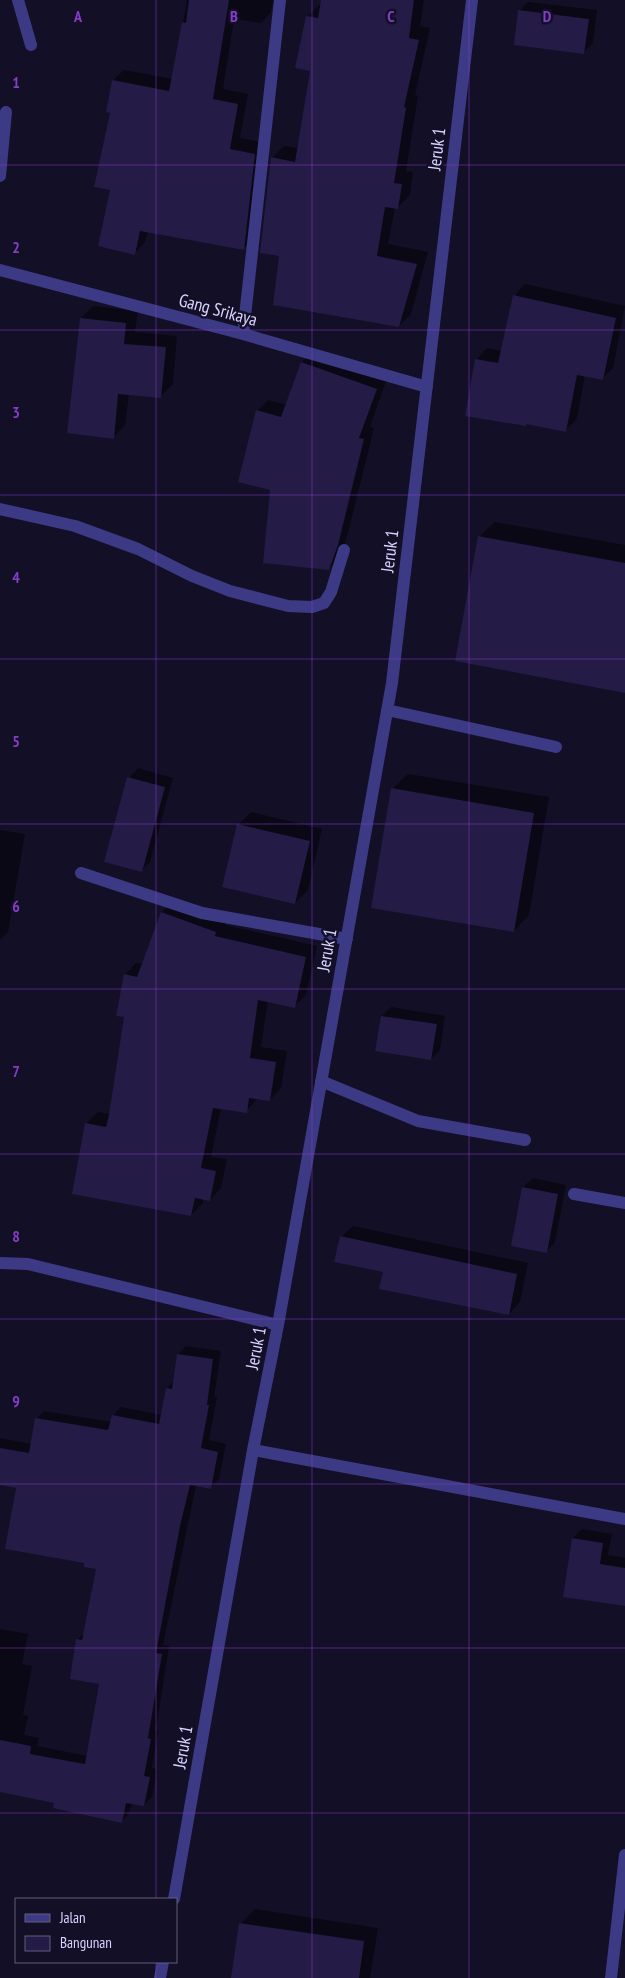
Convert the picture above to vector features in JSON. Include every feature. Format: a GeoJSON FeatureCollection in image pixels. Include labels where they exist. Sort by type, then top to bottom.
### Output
{"type":"FeatureCollection","features":[{"type":"Feature","properties":{"kind":"street"},"geometry":{"type":"LineString","coordinates":[[18,0],[32,45]]}},
{"type":"Feature","properties":{"kind":"street"},"geometry":{"type":"LineString","coordinates":[[242,334],[280,0]]}},
{"type":"Feature","properties":{"kind":"street","name":"Jeruk 1"},"geometry":{"type":"LineString","coordinates":[[174,1898],[392,683],[472,0]]}},
{"type":"Feature","properties":{"kind":"street"},"geometry":{"type":"LineString","coordinates":[[0,176],[6,112]]}},
{"type":"Feature","properties":{"kind":"street","name":"Gang Srikaya"},"geometry":{"type":"LineString","coordinates":[[0,270],[242,334],[427,387]]}},
{"type":"Feature","properties":{"kind":"street"},"geometry":{"type":"LineString","coordinates":[[0,509],[75,526],[138,549],[192,576],[230,591],[288,606],[312,607],[324,603],[331,592],[344,550]]}},
{"type":"Feature","properties":{"kind":"street"},"geometry":{"type":"LineString","coordinates":[[387,710],[556,747]]}},
{"type":"Feature","properties":{"kind":"street"},"geometry":{"type":"LineString","coordinates":[[81,873],[202,912],[346,939]]}},
{"type":"Feature","properties":{"kind":"street"},"geometry":{"type":"LineString","coordinates":[[322,1081],[418,1121],[525,1140]]}},
{"type":"Feature","properties":{"kind":"street"},"geometry":{"type":"LineString","coordinates":[[574,1194],[625,1203]]}},
{"type":"Feature","properties":{"kind":"street"},"geometry":{"type":"LineString","coordinates":[[0,1263],[28,1264],[278,1325]]}},
{"type":"Feature","properties":{"kind":"street"},"geometry":{"type":"LineString","coordinates":[[253,1450],[625,1519]]}},
{"type":"Feature","properties":{"kind":"street"},"geometry":{"type":"LineString","coordinates":[[611,1978],[625,1855]]}},
{"type":"Feature","properties":{"kind":"street"},"geometry":{"type":"LineString","coordinates":[[160,1978],[163,1963]]}},
{"type":"Feature","properties":{"kind":"building"},"geometry":{"type":"Polygon","coordinates":[[[189,0],[229,0],[213,99],[238,104],[230,149],[255,154],[244,250],[140,231],[135,255],[98,246],[110,190],[94,187],[110,113],[106,112],[112,80],[169,91],[182,22],[186,23],[189,0]]]}},
{"type":"Feature","properties":{"kind":"building"},"geometry":{"type":"Polygon","coordinates":[[[321,0],[414,0],[409,38],[419,40],[404,107],[406,108],[394,183],[402,184],[398,209],[385,207],[377,256],[417,264],[399,327],[273,305],[279,256],[260,253],[271,157],[295,162],[310,71],[295,68],[306,16],[318,18],[321,0]]]}},
{"type":"Feature","properties":{"kind":"building"},"geometry":{"type":"Polygon","coordinates":[[[518,10],[589,19],[584,54],[514,45],[518,10]]]}},
{"type":"Feature","properties":{"kind":"building"},"geometry":{"type":"Polygon","coordinates":[[[513,295],[616,318],[603,380],[577,375],[566,432],[526,424],[526,426],[465,416],[475,359],[498,363],[513,295]]]}},
{"type":"Feature","properties":{"kind":"building"},"geometry":{"type":"Polygon","coordinates":[[[80,318],[126,323],[124,344],[166,347],[161,398],[118,394],[114,439],[67,433],[80,318]]]}},
{"type":"Feature","properties":{"kind":"building"},"geometry":{"type":"Polygon","coordinates":[[[301,362],[377,389],[359,438],[364,439],[338,545],[329,570],[263,563],[270,490],[238,482],[256,410],[281,417],[301,362]]]}},
{"type":"Feature","properties":{"kind":"building"},"geometry":{"type":"Polygon","coordinates":[[[478,536],[625,563],[625,693],[455,661],[478,536]]]}},
{"type":"Feature","properties":{"kind":"building"},"geometry":{"type":"Polygon","coordinates":[[[127,777],[165,787],[142,872],[104,862],[127,777]]]}},
{"type":"Feature","properties":{"kind":"building"},"geometry":{"type":"Polygon","coordinates":[[[391,788],[534,813],[514,932],[371,908],[391,788]]]}},
{"type":"Feature","properties":{"kind":"building"},"geometry":{"type":"Polygon","coordinates":[[[237,824],[310,841],[295,904],[222,887],[237,824]]]}},
{"type":"Feature","properties":{"kind":"building"},"geometry":{"type":"Polygon","coordinates":[[[161,912],[216,932],[215,936],[306,957],[295,1008],[258,1000],[250,1058],[276,1062],[270,1101],[249,1098],[247,1113],[213,1108],[201,1168],[216,1171],[210,1201],[195,1198],[191,1216],[72,1194],[85,1123],[106,1127],[109,1115],[124,1017],[116,1016],[124,974],[137,977],[161,912]]]}},
{"type":"Feature","properties":{"kind":"building"},"geometry":{"type":"Polygon","coordinates":[[[381,1016],[437,1024],[431,1060],[375,1051],[381,1016]]]}},
{"type":"Feature","properties":{"kind":"building"},"geometry":{"type":"Polygon","coordinates":[[[522,1187],[558,1194],[547,1253],[511,1246],[522,1187]]]}},
{"type":"Feature","properties":{"kind":"building"},"geometry":{"type":"Polygon","coordinates":[[[340,1236],[517,1274],[509,1315],[379,1289],[383,1272],[334,1262],[340,1236]]]}},
{"type":"Feature","properties":{"kind":"building"},"geometry":{"type":"Polygon","coordinates":[[[177,1354],[213,1359],[207,1405],[209,1405],[201,1448],[218,1452],[211,1489],[190,1485],[180,1526],[156,1653],[162,1654],[148,1738],[151,1739],[144,1776],[150,1777],[144,1806],[126,1803],[122,1823],[53,1808],[54,1803],[0,1792],[0,1740],[31,1746],[30,1754],[85,1764],[99,1684],[70,1679],[76,1639],[82,1640],[96,1569],[84,1567],[84,1563],[5,1549],[16,1488],[0,1485],[0,1448],[29,1453],[35,1418],[108,1430],[112,1415],[159,1424],[166,1388],[172,1389],[177,1354]]]}},
{"type":"Feature","properties":{"kind":"building"},"geometry":{"type":"Polygon","coordinates":[[[572,1538],[603,1543],[600,1564],[625,1568],[625,1606],[563,1597],[572,1538]]]}},
{"type":"Feature","properties":{"kind":"building"},"geometry":{"type":"Polygon","coordinates":[[[239,1923],[364,1941],[359,1978],[231,1978],[239,1923]]]}}]}
